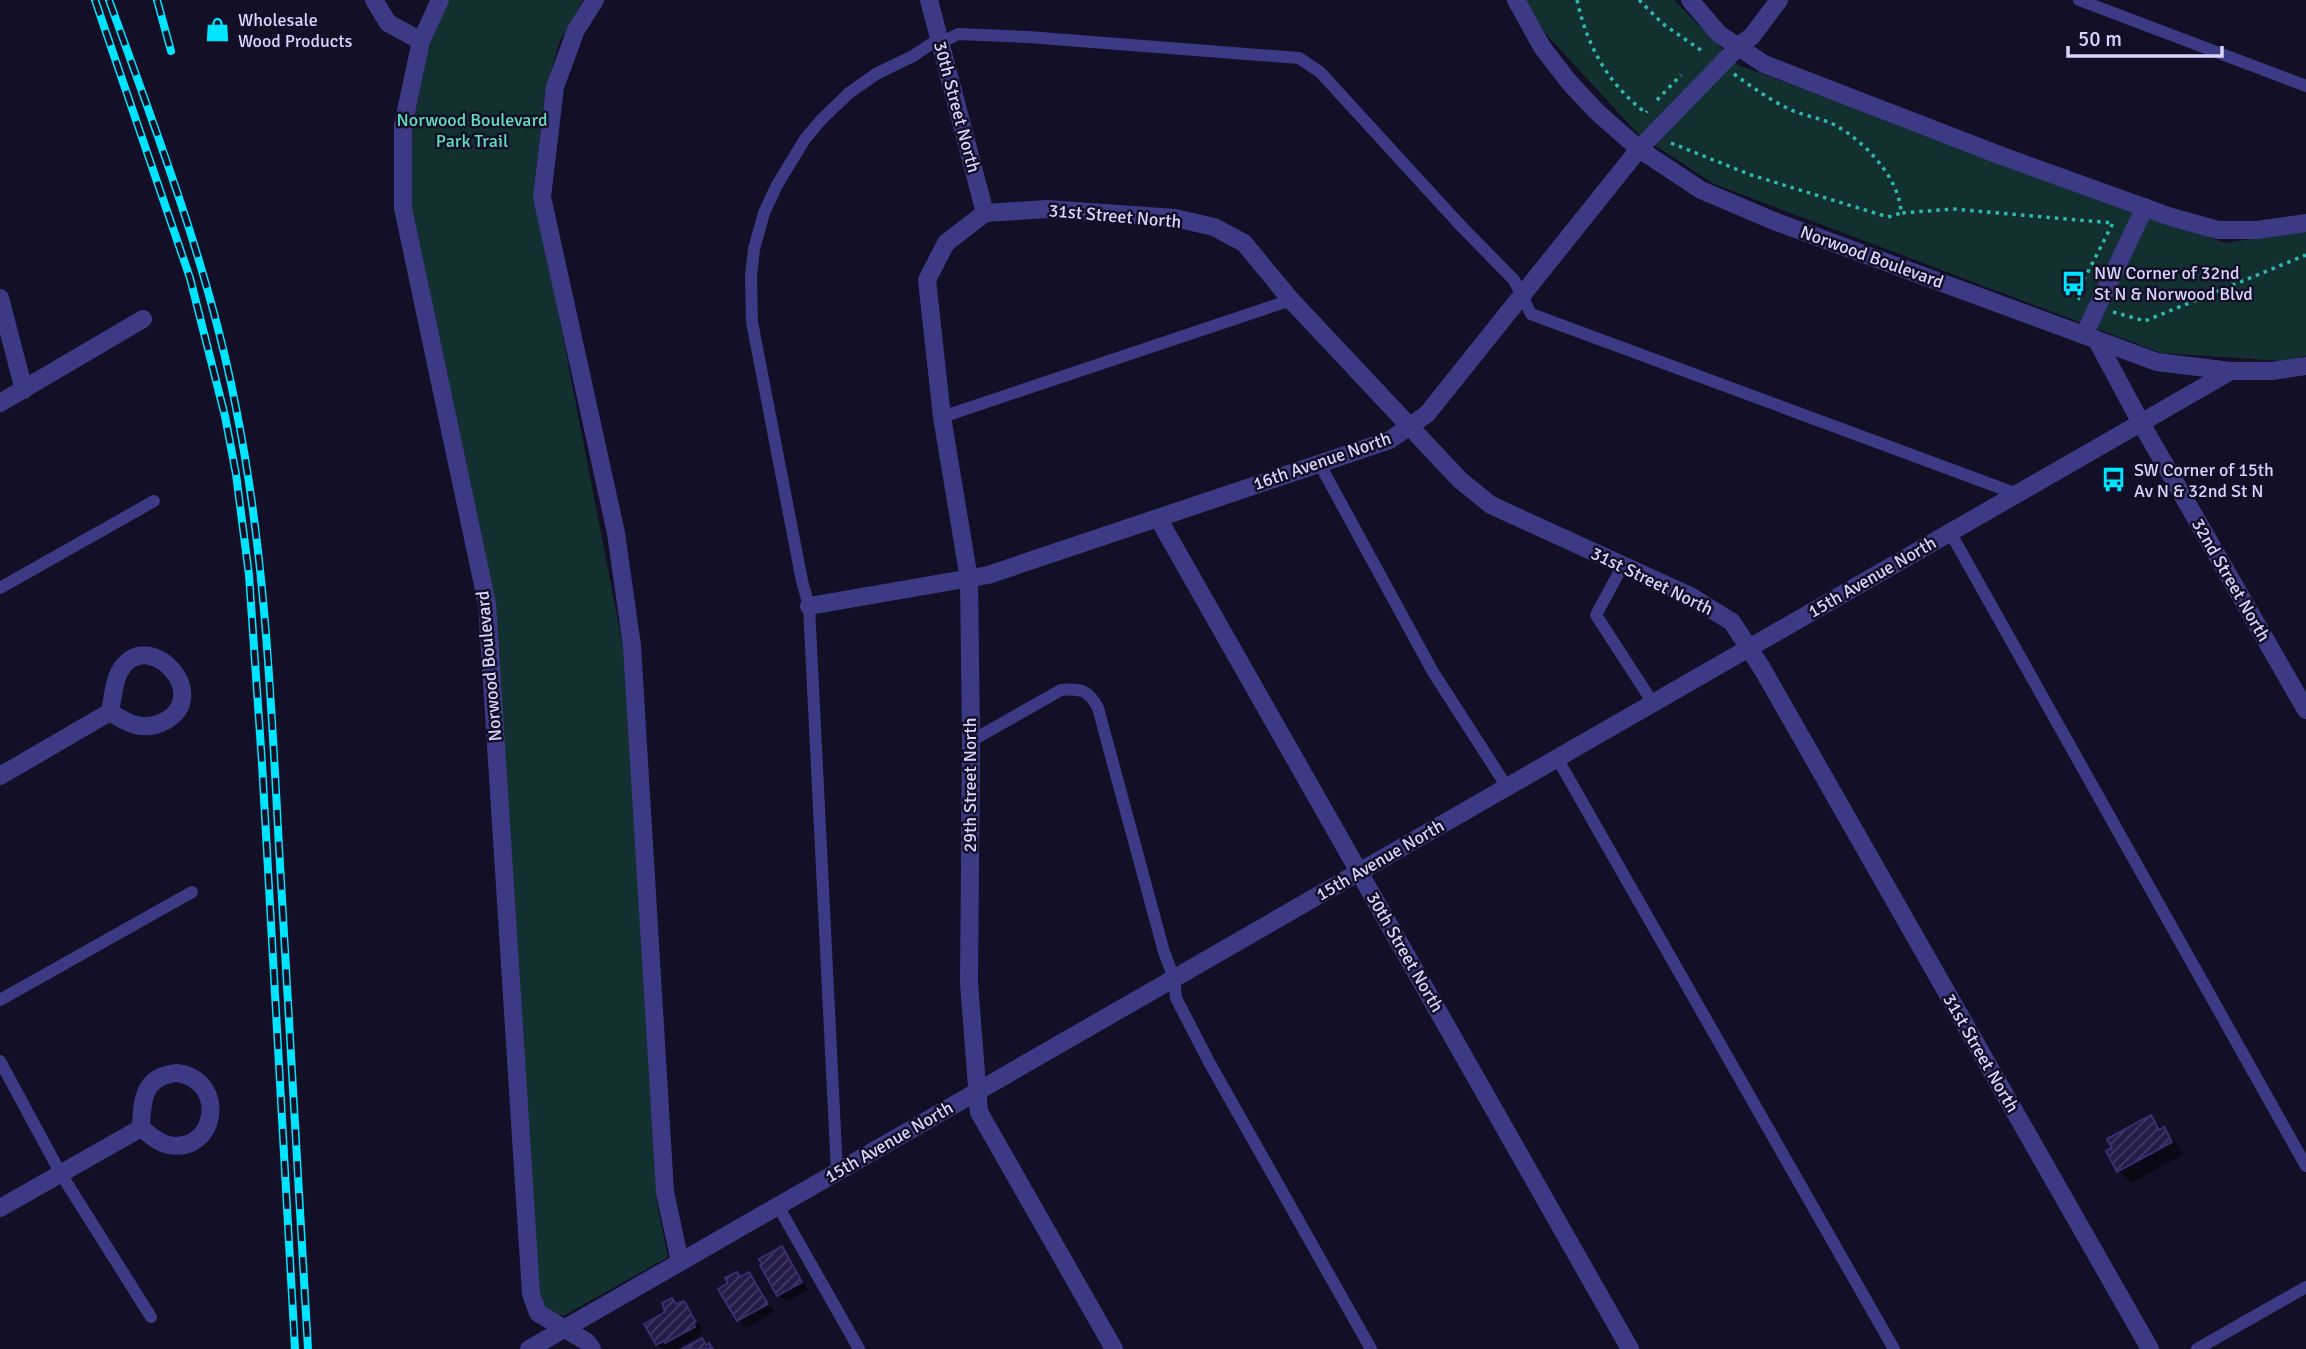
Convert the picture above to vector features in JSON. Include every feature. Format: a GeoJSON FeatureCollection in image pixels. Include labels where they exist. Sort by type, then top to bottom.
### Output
{"type":"FeatureCollection","features":[{"type":"Feature","properties":{"kind":"street"},"geometry":{"type":"LineString","coordinates":[[374,0],[388,23],[421,41]]}},
{"type":"Feature","properties":{"kind":"street","name":"Norwood Boulevard"},"geometry":{"type":"LineString","coordinates":[[440,0],[421,41],[403,125],[403,208],[487,604],[531,1294],[538,1313],[587,1342],[592,1349]]}},
{"type":"Feature","properties":{"kind":"street"},"geometry":{"type":"LineString","coordinates":[[595,0],[576,30],[555,87],[542,197],[616,533],[632,646],[665,1192],[680,1262]]}},
{"type":"Feature","properties":{"kind":"street","name":"30th Street North"},"geometry":{"type":"LineString","coordinates":[[929,0],[985,213]]}},
{"type":"Feature","properties":{"kind":"street","name":"Norwood Boulevard"},"geometry":{"type":"LineString","coordinates":[[1516,0],[1542,47],[1597,112],[1639,149],[1701,190],[1774,221],[2157,362],[2231,371],[2272,371],[2306,366]]}},
{"type":"Feature","properties":{"kind":"street"},"geometry":{"type":"LineString","coordinates":[[1690,0],[1719,34],[1764,64],[2002,156],[2171,217],[2218,230],[2257,230],[2306,223]]}},
{"type":"Feature","properties":{"kind":"street","name":"16th Avenue North"},"geometry":{"type":"LineString","coordinates":[[809,606],[988,575],[1390,440],[1427,414],[1639,149],[1739,46],[1752,36],[1779,0]]}},
{"type":"Feature","properties":{"kind":"street"},"geometry":{"type":"LineString","coordinates":[[2090,337],[2098,306],[2145,207]]}},
{"type":"Feature","properties":{"kind":"street","name":"31st Street North"},"geometry":{"type":"LineString","coordinates":[[985,213],[1046,209],[1175,218],[1214,228],[1244,243],[1292,300],[1460,480],[1491,505],[1690,596],[1732,622],[1750,647],[2150,1349]]}},
{"type":"Feature","properties":{"kind":"street","name":"29th Street North"},"geometry":{"type":"LineString","coordinates":[[985,213],[946,243],[927,279],[942,417],[969,579],[969,983],[977,1092],[981,1116],[1114,1349]]}},
{"type":"Feature","properties":{"kind":"street"},"geometry":{"type":"LineString","coordinates":[[0,298],[24,390]]}},
{"type":"Feature","properties":{"kind":"street"},"geometry":{"type":"LineString","coordinates":[[0,403],[143,319]]}},
{"type":"Feature","properties":{"kind":"street","name":"32nd Street North"},"geometry":{"type":"LineString","coordinates":[[2090,337],[2306,710]]}},
{"type":"Feature","properties":{"kind":"street","name":"15th Avenue North"},"geometry":{"type":"LineString","coordinates":[[529,1349],[2231,371]]}},
{"type":"Feature","properties":{"kind":"street","name":"30th Street North"},"geometry":{"type":"LineString","coordinates":[[1158,518],[1630,1349]]}},
{"type":"Feature","properties":{"kind":"street"},"geometry":{"type":"LineString","coordinates":[[0,775],[110,712],[117,678],[123,666],[131,660],[150,657],[163,661],[174,671],[180,683],[182,698],[170,718],[159,725],[144,727],[130,725],[110,712]]}},
{"type":"Feature","properties":{"kind":"street"},"geometry":{"type":"LineString","coordinates":[[168,1074],[187,1074],[200,1081],[208,1092],[209,1115],[203,1134],[197,1141],[189,1145],[169,1145],[160,1142],[141,1128],[142,1104],[146,1091],[155,1080],[168,1074]]}},
{"type":"Feature","properties":{"kind":"street"},"geometry":{"type":"LineString","coordinates":[[0,1209],[141,1128]]}},
{"type":"Feature","properties":{"kind":"lane"},"geometry":{"type":"LineString","coordinates":[[2080,0],[2306,86]]}},
{"type":"Feature","properties":{"kind":"lane"},"geometry":{"type":"LineString","coordinates":[[837,1172],[809,606],[794,542],[752,322],[751,276],[754,249],[764,213],[777,185],[805,139],[849,93],[876,74],[931,44],[940,43],[958,34],[1299,58],[1320,72],[1514,280],[1531,314],[2017,494]]}},
{"type":"Feature","properties":{"kind":"lane"},"geometry":{"type":"LineString","coordinates":[[942,417],[1292,300]]}},
{"type":"Feature","properties":{"kind":"lane"},"geometry":{"type":"LineString","coordinates":[[1319,463],[1433,672],[1507,787]]}},
{"type":"Feature","properties":{"kind":"lane"},"geometry":{"type":"LineString","coordinates":[[0,588],[154,501]]}},
{"type":"Feature","properties":{"kind":"lane"},"geometry":{"type":"LineString","coordinates":[[1950,532],[2306,1166]]}},
{"type":"Feature","properties":{"kind":"lane"},"geometry":{"type":"LineString","coordinates":[[1623,565],[1596,615],[1653,703]]}},
{"type":"Feature","properties":{"kind":"lane"},"geometry":{"type":"LineString","coordinates":[[971,741],[1061,690],[1077,689],[1087,692],[1093,698],[1098,708],[1164,952],[1174,978],[1177,998],[1209,1062],[1371,1349]]}},
{"type":"Feature","properties":{"kind":"lane"},"geometry":{"type":"LineString","coordinates":[[1557,758],[1894,1349]]}},
{"type":"Feature","properties":{"kind":"lane"},"geometry":{"type":"LineString","coordinates":[[0,1000],[192,892]]}},
{"type":"Feature","properties":{"kind":"lane"},"geometry":{"type":"LineString","coordinates":[[0,1061],[61,1174],[151,1317]]}},
{"type":"Feature","properties":{"kind":"lane"},"geometry":{"type":"LineString","coordinates":[[778,1206],[859,1349]]}},
{"type":"Feature","properties":{"kind":"lane"},"geometry":{"type":"LineString","coordinates":[[2197,1349],[2306,1287]]}},
{"type":"Feature","properties":{"kind":"path"},"geometry":{"type":"LineString","coordinates":[[1577,0],[1594,52],[1610,79],[1628,100],[1646,113],[1665,140],[1751,175],[1888,216],[1953,209],[2113,223],[2075,297],[2129,318],[2145,321],[2306,255]]}},
{"type":"Feature","properties":{"kind":"path"},"geometry":{"type":"LineString","coordinates":[[1639,0],[1663,24],[1707,55],[1700,59]]}},
{"type":"Feature","properties":{"kind":"path"},"geometry":{"type":"LineString","coordinates":[[1721,64],[1788,108],[1833,124],[1859,141],[1896,190],[1901,213]]}},
{"type":"Feature","properties":{"kind":"path"},"geometry":{"type":"LineString","coordinates":[[1646,113],[1683,73]]}},
{"type":"Feature","properties":{"kind":"green space","name":"Norwood Boulevard Park Trail"},"geometry":{"type":"Polygon","coordinates":[[[440,0],[583,0],[559,43],[545,94],[534,187],[624,652],[657,1203],[668,1257],[565,1315],[538,1313],[487,605],[403,208],[403,125],[440,0]]]}},
{"type":"Feature","properties":{"kind":"green space"},"geometry":{"type":"Polygon","coordinates":[[[1526,0],[1674,0],[1738,65],[2225,243],[2306,230],[2306,356],[2282,361],[2161,353],[1714,184],[1639,135],[1545,33],[1526,0]]]}},
{"type":"Feature","properties":{"kind":"building"},"geometry":{"type":"Polygon","coordinates":[[[2151,1115],[2159,1130],[2164,1127],[2172,1142],[2117,1172],[2106,1151],[2112,1148],[2107,1139],[2151,1115]]]}},
{"type":"Feature","properties":{"kind":"building"},"geometry":{"type":"Polygon","coordinates":[[[782,1246],[802,1282],[777,1296],[759,1259],[782,1246]]]}},
{"type":"Feature","properties":{"kind":"building"},"geometry":{"type":"Polygon","coordinates":[[[737,1272],[740,1277],[749,1272],[768,1304],[737,1321],[718,1289],[728,1283],[725,1278],[737,1272]]]}},
{"type":"Feature","properties":{"kind":"building"},"geometry":{"type":"Polygon","coordinates":[[[672,1298],[676,1304],[684,1301],[696,1322],[693,1324],[695,1327],[656,1345],[644,1324],[665,1312],[662,1303],[672,1298]]]}},
{"type":"Feature","properties":{"kind":"building"},"geometry":{"type":"Polygon","coordinates":[[[702,1338],[706,1345],[709,1343],[713,1349],[682,1349],[702,1338]]]}},
{"type":"Feature","properties":{"kind":"railway"},"geometry":{"type":"LineString","coordinates":[[95,0],[190,278],[225,416],[236,474],[249,575],[262,763],[295,1349]]}},
{"type":"Feature","properties":{"kind":"railway"},"geometry":{"type":"LineString","coordinates":[[109,0],[197,253],[225,356],[246,462],[270,681],[308,1349]]}},
{"type":"Feature","properties":{"kind":"railway"},"geometry":{"type":"LineString","coordinates":[[157,0],[171,51]]}},
{"type":"Feature","properties":{"kind":"place","name":"Wholesale Wood Products"},"geometry":{"type":"Point","coordinates":[218,30]}},
{"type":"Feature","properties":{"kind":"place","name":"NW Corner of 32nd St N & Norwood Blvd"},"geometry":{"type":"Point","coordinates":[2074,283]}},
{"type":"Feature","properties":{"kind":"place","name":"SW Corner of 15th Av N & 32nd St N"},"geometry":{"type":"Point","coordinates":[2114,480]}}]}
